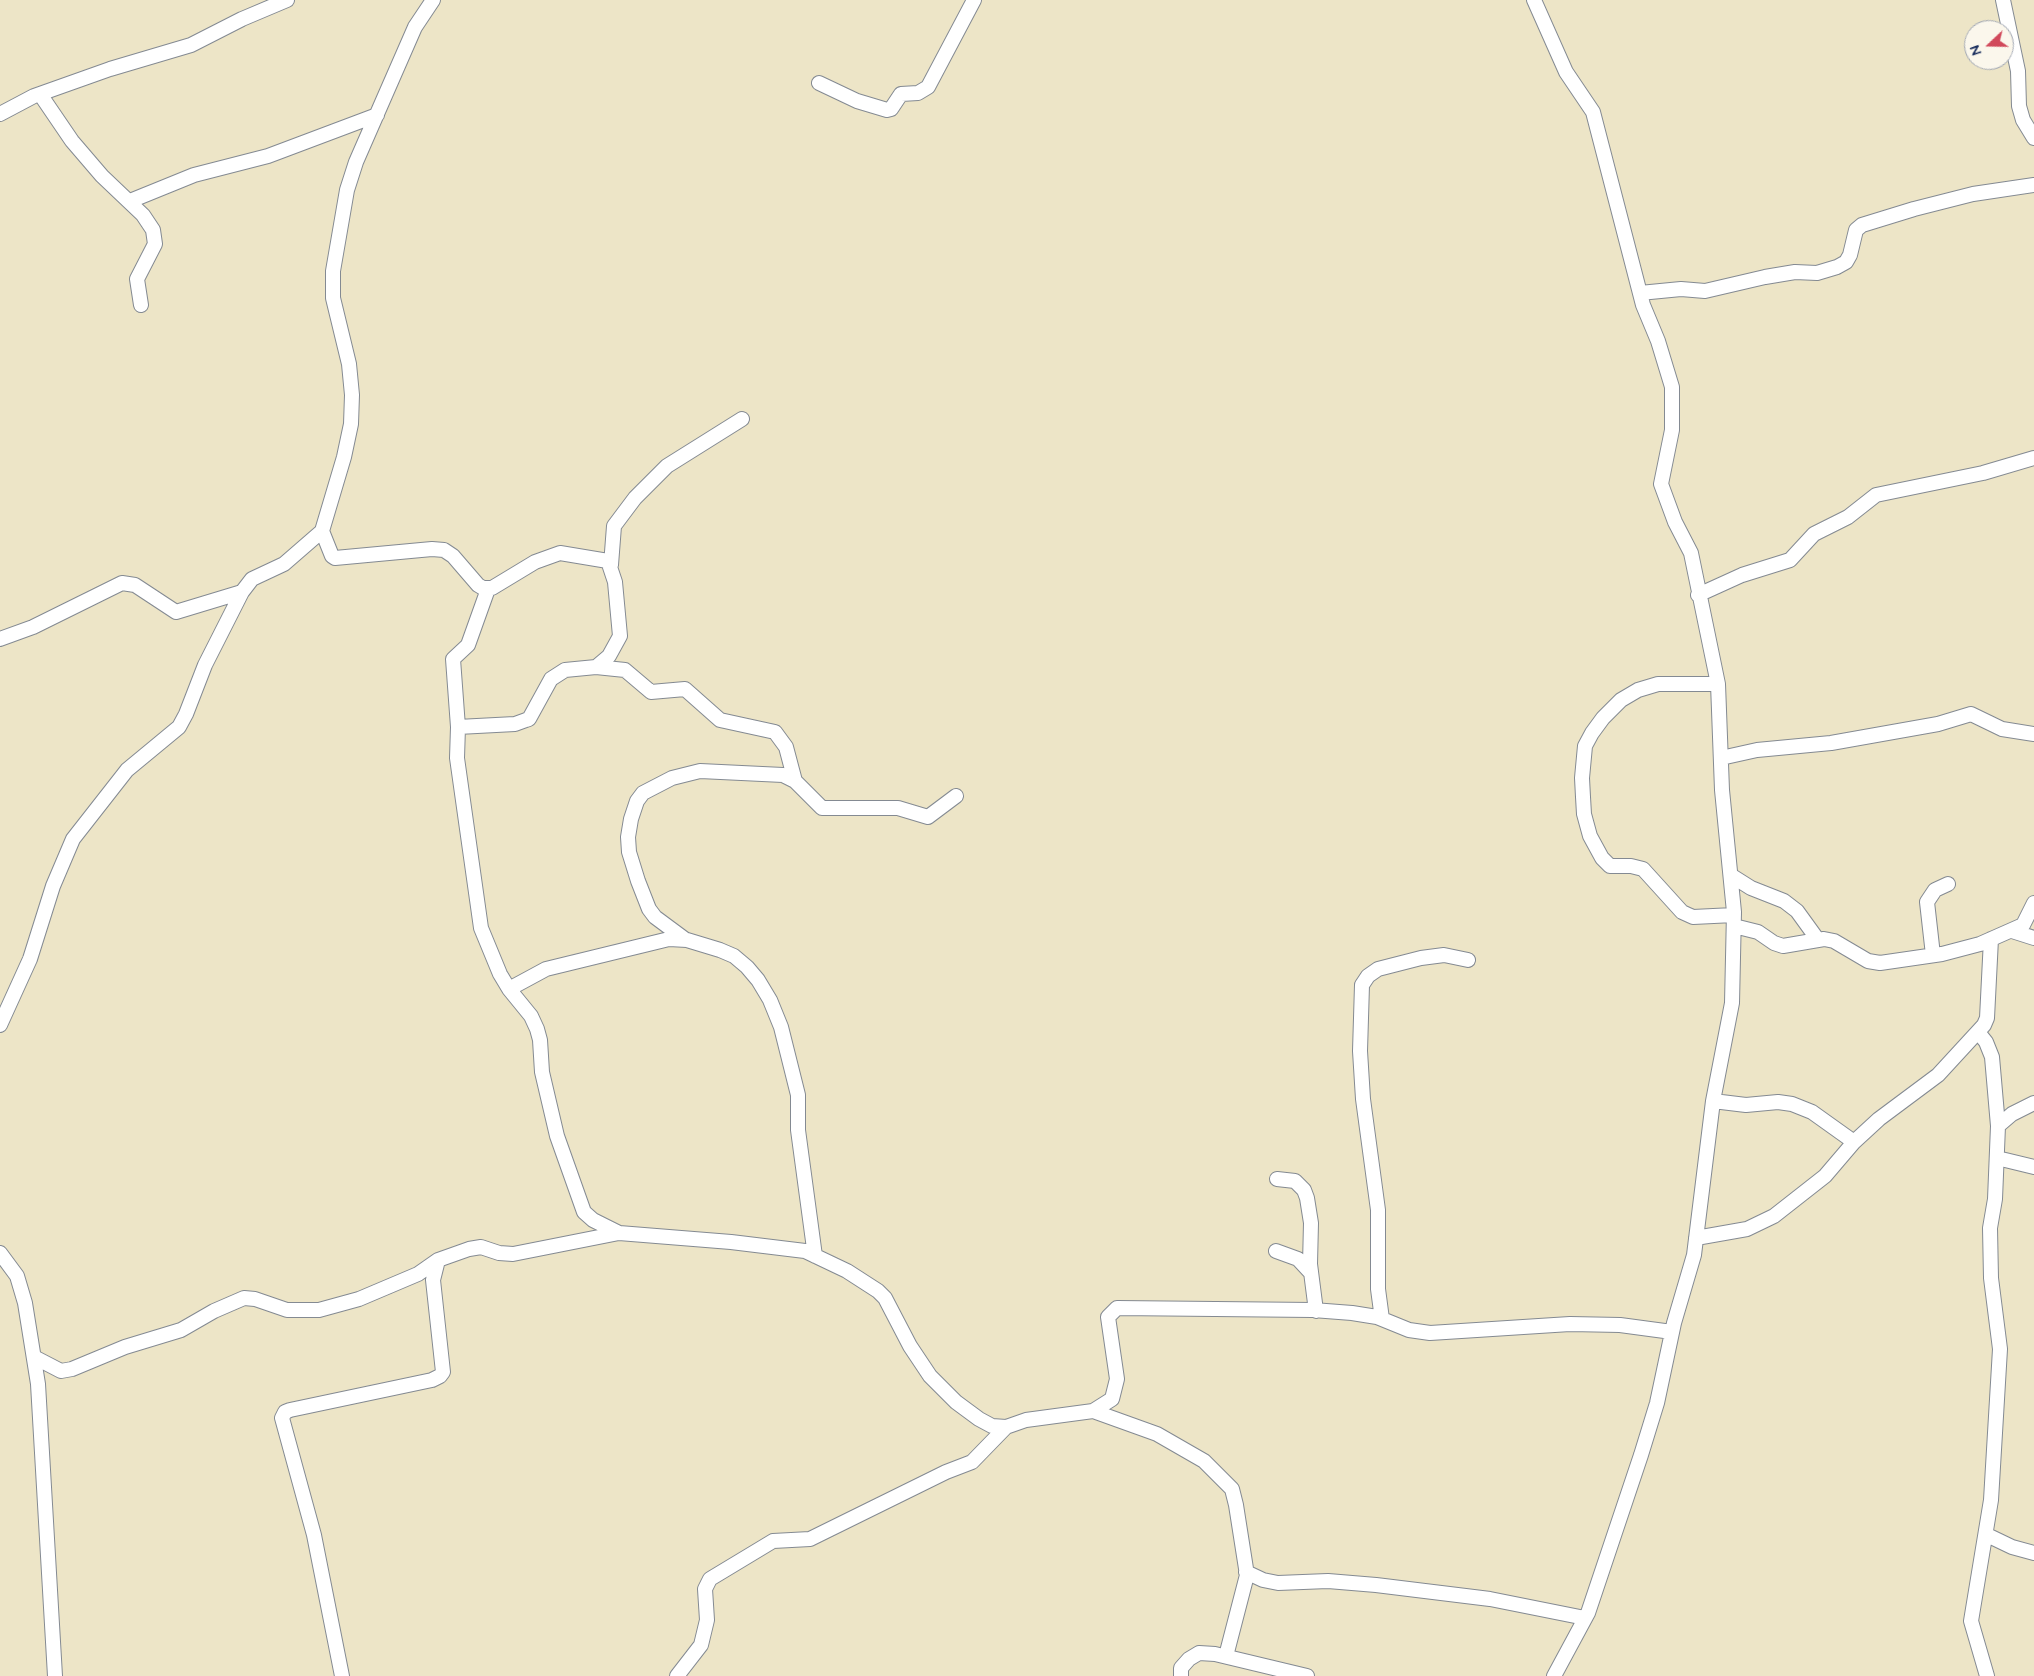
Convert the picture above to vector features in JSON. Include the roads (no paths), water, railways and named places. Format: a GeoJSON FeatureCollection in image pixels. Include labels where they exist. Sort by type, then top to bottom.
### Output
{"type":"FeatureCollection","features":[{"type":"Feature","properties":{"kind":"street"},"geometry":{"type":"LineString","coordinates":[[0,114],[40,94],[110,69],[191,45],[242,19],[287,0]]}},
{"type":"Feature","properties":{"kind":"street"},"geometry":{"type":"LineString","coordinates":[[0,1024],[30,959],[53,886],[73,839],[127,770],[179,727],[205,666],[242,592],[252,579],[284,564],[322,531],[344,457],[351,424],[352,396],[349,364],[333,298],[332,271],[347,190],[356,162],[415,27],[433,0]]}},
{"type":"Feature","properties":{"kind":"street"},"geometry":{"type":"LineString","coordinates":[[819,83],[857,100],[887,110],[891,109],[901,94],[918,93],[928,87],[974,0]]}},
{"type":"Feature","properties":{"kind":"street"},"geometry":{"type":"LineString","coordinates":[[1534,0],[1566,72],[1593,112],[1640,293],[1672,387],[1672,430],[1662,484],[1675,522],[1691,553],[1698,595],[1718,684],[1721,758],[1732,876],[1734,920],[1732,1003],[1714,1101],[1696,1238],[1672,1332],[1655,1411],[1585,1618],[1554,1676]]}},
{"type":"Feature","properties":{"kind":"street"},"geometry":{"type":"LineString","coordinates":[[2003,0],[2018,71],[2017,96],[2023,120],[2034,138]]}},
{"type":"Feature","properties":{"kind":"street"},"geometry":{"type":"LineString","coordinates":[[40,94],[72,141],[102,176],[130,202],[153,230],[155,244],[137,279],[141,305]]}},
{"type":"Feature","properties":{"kind":"street"},"geometry":{"type":"LineString","coordinates":[[2023,120],[2034,110]]}},
{"type":"Feature","properties":{"kind":"street"},"geometry":{"type":"LineString","coordinates":[[130,202],[194,175],[268,156],[377,115]]}},
{"type":"Feature","properties":{"kind":"street"},"geometry":{"type":"LineString","coordinates":[[1640,293],[1681,289],[1705,291],[1795,272],[1817,273],[1846,262],[1850,255],[1856,230],[1862,225],[1973,194],[2034,185]]}},
{"type":"Feature","properties":{"kind":"street"},"geometry":{"type":"LineString","coordinates":[[596,668],[608,656],[620,636],[615,582],[610,565],[614,526],[635,498],[667,466],[742,419]]}},
{"type":"Feature","properties":{"kind":"street"},"geometry":{"type":"LineString","coordinates":[[1698,595],[1742,575],[1790,560],[1814,534],[1848,517],[1876,495],[1974,476],[2034,458]]}},
{"type":"Feature","properties":{"kind":"street"},"geometry":{"type":"LineString","coordinates":[[322,531],[332,556],[336,558],[432,549],[444,550],[453,556],[478,585],[488,589]]}},
{"type":"Feature","properties":{"kind":"street"},"geometry":{"type":"LineString","coordinates":[[610,565],[602,558],[560,553],[535,562],[488,589],[468,645],[453,659],[458,727],[457,758],[482,928],[488,949],[509,989],[524,1006],[537,1029],[540,1040],[542,1072],[557,1136],[584,1212],[593,1220],[619,1233]]}},
{"type":"Feature","properties":{"kind":"street"},"geometry":{"type":"LineString","coordinates":[[0,639],[32,626],[122,583],[136,585],[176,612],[242,592]]}},
{"type":"Feature","properties":{"kind":"street"},"geometry":{"type":"LineString","coordinates":[[458,727],[521,723],[529,718],[555,675],[565,670],[596,668],[625,670],[651,692],[685,689],[720,720],[775,732],[786,747],[795,781]]}},
{"type":"Feature","properties":{"kind":"street"},"geometry":{"type":"LineString","coordinates":[[1718,684],[1658,684],[1638,690],[1621,700],[1603,718],[1592,733],[1585,746],[1582,778],[1583,797],[1590,836],[1602,858],[1610,866],[1618,868],[1631,866],[1643,869],[1682,912],[1694,917],[1734,920],[1758,932],[1774,944],[1783,946],[1824,938],[1834,941],[1868,961],[1880,963],[1933,955],[1973,946],[2012,931],[2023,925],[2034,903]]}},
{"type":"Feature","properties":{"kind":"street"},"geometry":{"type":"LineString","coordinates":[[1721,758],[1757,750],[1831,743],[1938,724],[1971,714],[2002,729],[2034,734]]}},
{"type":"Feature","properties":{"kind":"street"},"geometry":{"type":"LineString","coordinates":[[687,940],[655,917],[649,909],[629,852],[630,818],[639,797],[672,778],[700,771],[766,773],[783,776],[795,781],[822,808],[898,808],[928,817],[956,796]]}},
{"type":"Feature","properties":{"kind":"street"},"geometry":{"type":"LineString","coordinates":[[1732,876],[1751,888],[1784,901],[1797,910],[1818,940]]}},
{"type":"Feature","properties":{"kind":"street"},"geometry":{"type":"LineString","coordinates":[[1933,955],[1927,902],[1935,890],[1948,884]]}},
{"type":"Feature","properties":{"kind":"street"},"geometry":{"type":"LineString","coordinates":[[2012,931],[2034,938]]}},
{"type":"Feature","properties":{"kind":"street"},"geometry":{"type":"LineString","coordinates":[[509,989],[546,969],[669,939],[687,940],[734,956],[758,980],[770,1000],[781,1027],[798,1095],[798,1130],[815,1256]]}},
{"type":"Feature","properties":{"kind":"street"},"geometry":{"type":"LineString","coordinates":[[1696,1238],[1747,1228],[1774,1216],[1825,1176],[1854,1142],[1879,1120],[1938,1075],[1978,1032],[1987,1018],[1991,939]]}},
{"type":"Feature","properties":{"kind":"street"},"geometry":{"type":"LineString","coordinates":[[1382,1319],[1378,1289],[1378,1210],[1364,1109],[1360,1051],[1362,985],[1368,976],[1378,969],[1421,958],[1444,956],[1468,960]]}},
{"type":"Feature","properties":{"kind":"street"},"geometry":{"type":"LineString","coordinates":[[1978,1032],[1986,1042],[1992,1057],[1998,1126],[1995,1199],[1990,1228],[1991,1278],[2000,1349],[1991,1500],[1987,1535],[1971,1621],[1987,1676]]}},
{"type":"Feature","properties":{"kind":"street"},"geometry":{"type":"LineString","coordinates":[[1714,1101],[1740,1105],[1778,1102],[1792,1104],[1812,1112],[1854,1142]]}},
{"type":"Feature","properties":{"kind":"street"},"geometry":{"type":"LineString","coordinates":[[1998,1126],[2012,1114],[2034,1103]]}},
{"type":"Feature","properties":{"kind":"street"},"geometry":{"type":"LineString","coordinates":[[1997,1158],[2034,1167]]}},
{"type":"Feature","properties":{"kind":"street"},"geometry":{"type":"LineString","coordinates":[[1277,1179],[1295,1181],[1304,1190],[1312,1223],[1311,1274],[1316,1311]]}},
{"type":"Feature","properties":{"kind":"street"},"geometry":{"type":"LineString","coordinates":[[34,1357],[61,1370],[72,1369],[125,1347],[181,1330],[214,1311],[244,1298],[256,1299],[287,1310],[319,1310],[359,1299],[418,1274],[438,1260],[469,1248],[481,1247],[499,1253],[512,1254],[619,1233],[731,1242],[805,1251],[847,1271],[878,1290],[892,1310],[910,1346],[930,1376],[978,1420],[992,1426],[1006,1427],[1026,1420],[1093,1412],[1157,1434],[1204,1461],[1220,1475],[1232,1489],[1246,1572],[1242,1600],[1226,1656]]}},
{"type":"Feature","properties":{"kind":"street"},"geometry":{"type":"LineString","coordinates":[[1276,1251],[1298,1259],[1311,1274]]}},
{"type":"Feature","properties":{"kind":"street"},"geometry":{"type":"LineString","coordinates":[[0,1253],[17,1276],[25,1303],[38,1384],[40,1456],[46,1515],[55,1676]]}},
{"type":"Feature","properties":{"kind":"street"},"geometry":{"type":"LineString","coordinates":[[342,1676],[314,1535],[282,1418],[285,1412],[290,1410],[351,1399],[432,1380],[440,1376],[443,1372],[433,1280],[438,1260]]}},
{"type":"Feature","properties":{"kind":"street"},"geometry":{"type":"LineString","coordinates":[[1093,1412],[1112,1399],[1117,1388],[1116,1365],[1108,1324],[1108,1317],[1115,1309],[1352,1313],[1382,1319],[1409,1330],[1430,1333],[1570,1324],[1620,1325],[1672,1332]]}},
{"type":"Feature","properties":{"kind":"street"},"geometry":{"type":"LineString","coordinates":[[677,1676],[701,1644],[707,1620],[705,1589],[710,1579],[773,1541],[810,1539],[946,1472],[972,1462],[1006,1427]]}},
{"type":"Feature","properties":{"kind":"street"},"geometry":{"type":"LineString","coordinates":[[1987,1535],[2012,1547],[2034,1553]]}},
{"type":"Feature","properties":{"kind":"street"},"geometry":{"type":"LineString","coordinates":[[1246,1572],[1262,1580],[1278,1583],[1328,1581],[1376,1585],[1490,1600],[1585,1618]]}},
{"type":"Feature","properties":{"kind":"street"},"geometry":{"type":"LineString","coordinates":[[1180,1676],[1181,1668],[1189,1659],[1199,1653],[1226,1656],[1307,1676]]}}]}
